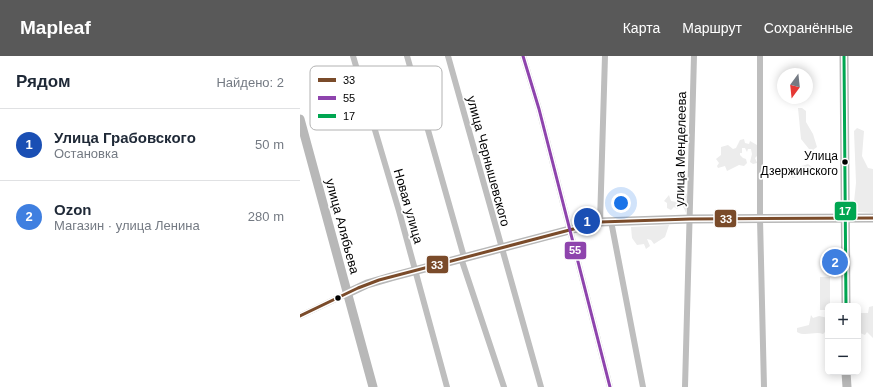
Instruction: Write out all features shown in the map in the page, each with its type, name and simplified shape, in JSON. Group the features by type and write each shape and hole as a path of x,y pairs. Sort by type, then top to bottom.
{"main road":[{"path":"844,56 846,303"},
{"name":"улица Алябьева","path":"300,119 373,387"},
{"path":"348,293 367,284 416,270 600,222 690,219 873,218"},
{"path":"846,375 847,387"}],"street":[{"name":"Новая улица","path":"353,56 356,66"},
{"path":"407,56 410,66"},
{"name":"улица Чернышевского","path":"448,56 541,387"},
{"path":"522,56 539,110 610,387"},
{"path":"600,222 605,56"},
{"name":"улица Менделеева","path":"685,387 694,56"},
{"path":"760,56 760,219 764,387"},
{"name":"Новая улица","path":"375,130 416,270 447,387"},
{"path":"428,130 463,258 504,387"},
{"path":"611,221 643,387"},
{"path":"300,316 348,293"}],"shaded area":[{"path":"798,108 802,108 806,111 806,122 813,134 817,147 813,150 809,149 801,139"},
{"path":"857,128 864,131 862,156 868,168 873,169 873,213 856,212 854,202 856,183 854,131"},
{"path":"744,139 745,143 749,144 750,141 757,145 757,156 755,158 757,163 753,164 750,162 752,154 751,149 748,149 747,152 745,148 742,148 742,153 740,153 740,155 746,159 747,163 744,166 739,165 727,171 725,166 718,168 717,166 719,163 716,159 721,155 721,147 728,145 733,149 736,148 740,140"},
{"path":"808,164 812,167 812,172 806,173 803,177 800,176 792,178 792,169"},
{"path":"686,193 688,196 686,213 681,202 683,194"},
{"path":"669,195 671,201 677,202 681,206 677,209 674,207 671,210 667,208 667,203 664,201"},
{"path":"669,225 665,237 654,244 651,240 647,239 650,246 646,249 644,244 637,245 632,238 631,227"},
{"path":"820,277 830,277 830,303 825,303 825,310 820,310"},
{"path":"873,306 873,338 867,332 865,335 861,333 861,313 868,313 869,307"},
{"path":"811,315 813,318 819,316 825,317 825,332 823,334 803,334 797,332 797,328 809,325"}],"transit line":[{"name":"55","path":"523,56 539,109 610,387"},
{"name":"17","path":"844,56 846,303"},
{"name":"33","path":"300,316 358,288 379,280 600,222 690,219 873,218"}],"place":[{"name":"Улица Дзержинского","path":"845,162"},
{"name":"Улица Грабовского","path":"587,221"},
{"name":"Ozon","path":"835,262"}]}
